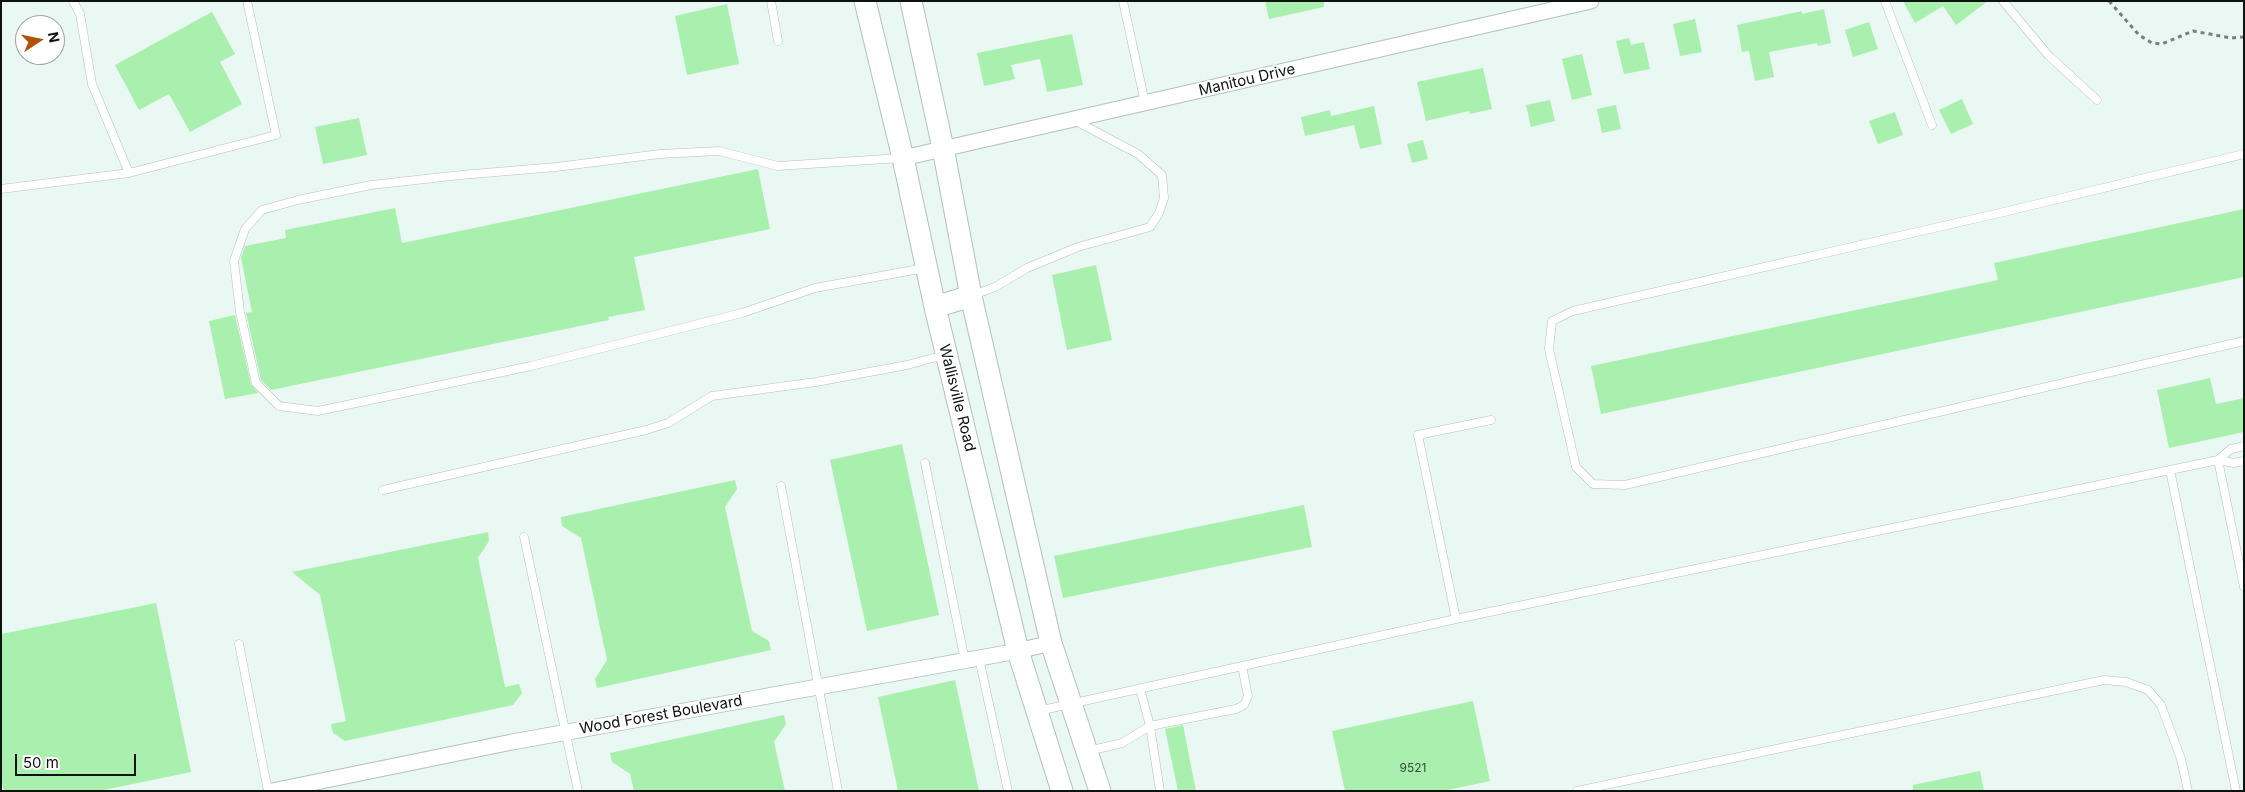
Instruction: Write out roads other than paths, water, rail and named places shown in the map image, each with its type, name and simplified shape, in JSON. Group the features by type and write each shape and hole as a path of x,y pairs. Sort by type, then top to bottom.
{"main road":[{"name":"Wallisville Road","path":"865,1 903,158 946,355 1018,651 1062,791"},
{"path":"911,1 971,296 1051,643 1100,791"},
{"path":"935,307 971,296"}],"street":[{"name":"Manitou Drive","path":"903,158 1591,1"},
{"name":"Wood Forest Boulevard","path":"272,791 565,732 1018,651 1051,643"}],"lane":[{"path":"72,1 80,14 92,84 129,173"},
{"path":"1,189 129,173 276,135 247,1"},
{"path":"771,1 778,41"},
{"path":"1124,1 1145,103"},
{"path":"1885,1 1932,125"},
{"path":"2003,1 2048,55 2097,100"},
{"path":"971,296 995,287 1026,268 1078,247 1150,228 1159,213 1164,198 1162,175 1138,154 1072,119"},
{"path":"903,158 778,166 719,152 660,154 556,167 461,174 371,185 298,200 262,210 244,229 234,261 240,312 256,383 279,406 318,411 531,366 742,313 815,288 927,268"},
{"path":"2244,154 2004,212 1573,311 1552,321 1550,349 1576,467 1593,484 1625,485 2244,341"},
{"path":"383,490 646,430 668,423 712,396 816,382 908,365 946,355"},
{"path":"1456,619 1418,435 1492,420"},
{"path":"2218,460 2231,449 2244,446"},
{"path":"2218,460 2244,587"},
{"path":"1036,712 1456,619 2218,460 2234,463 2244,461"},
{"path":"925,464 972,659 1008,791"},
{"path":"2170,470 2236,791"},
{"path":"782,486 817,687 838,791"},
{"path":"524,537 578,791"},
{"path":"240,644 268,791"},
{"path":"1087,751 1122,743 1150,726 1236,709 1244,705 1248,696 1242,666"},
{"path":"1577,791 2104,680 2126,682 2148,690 2161,705 2181,759 2188,791"},
{"path":"1140,688 1150,726 1160,791"}]}
